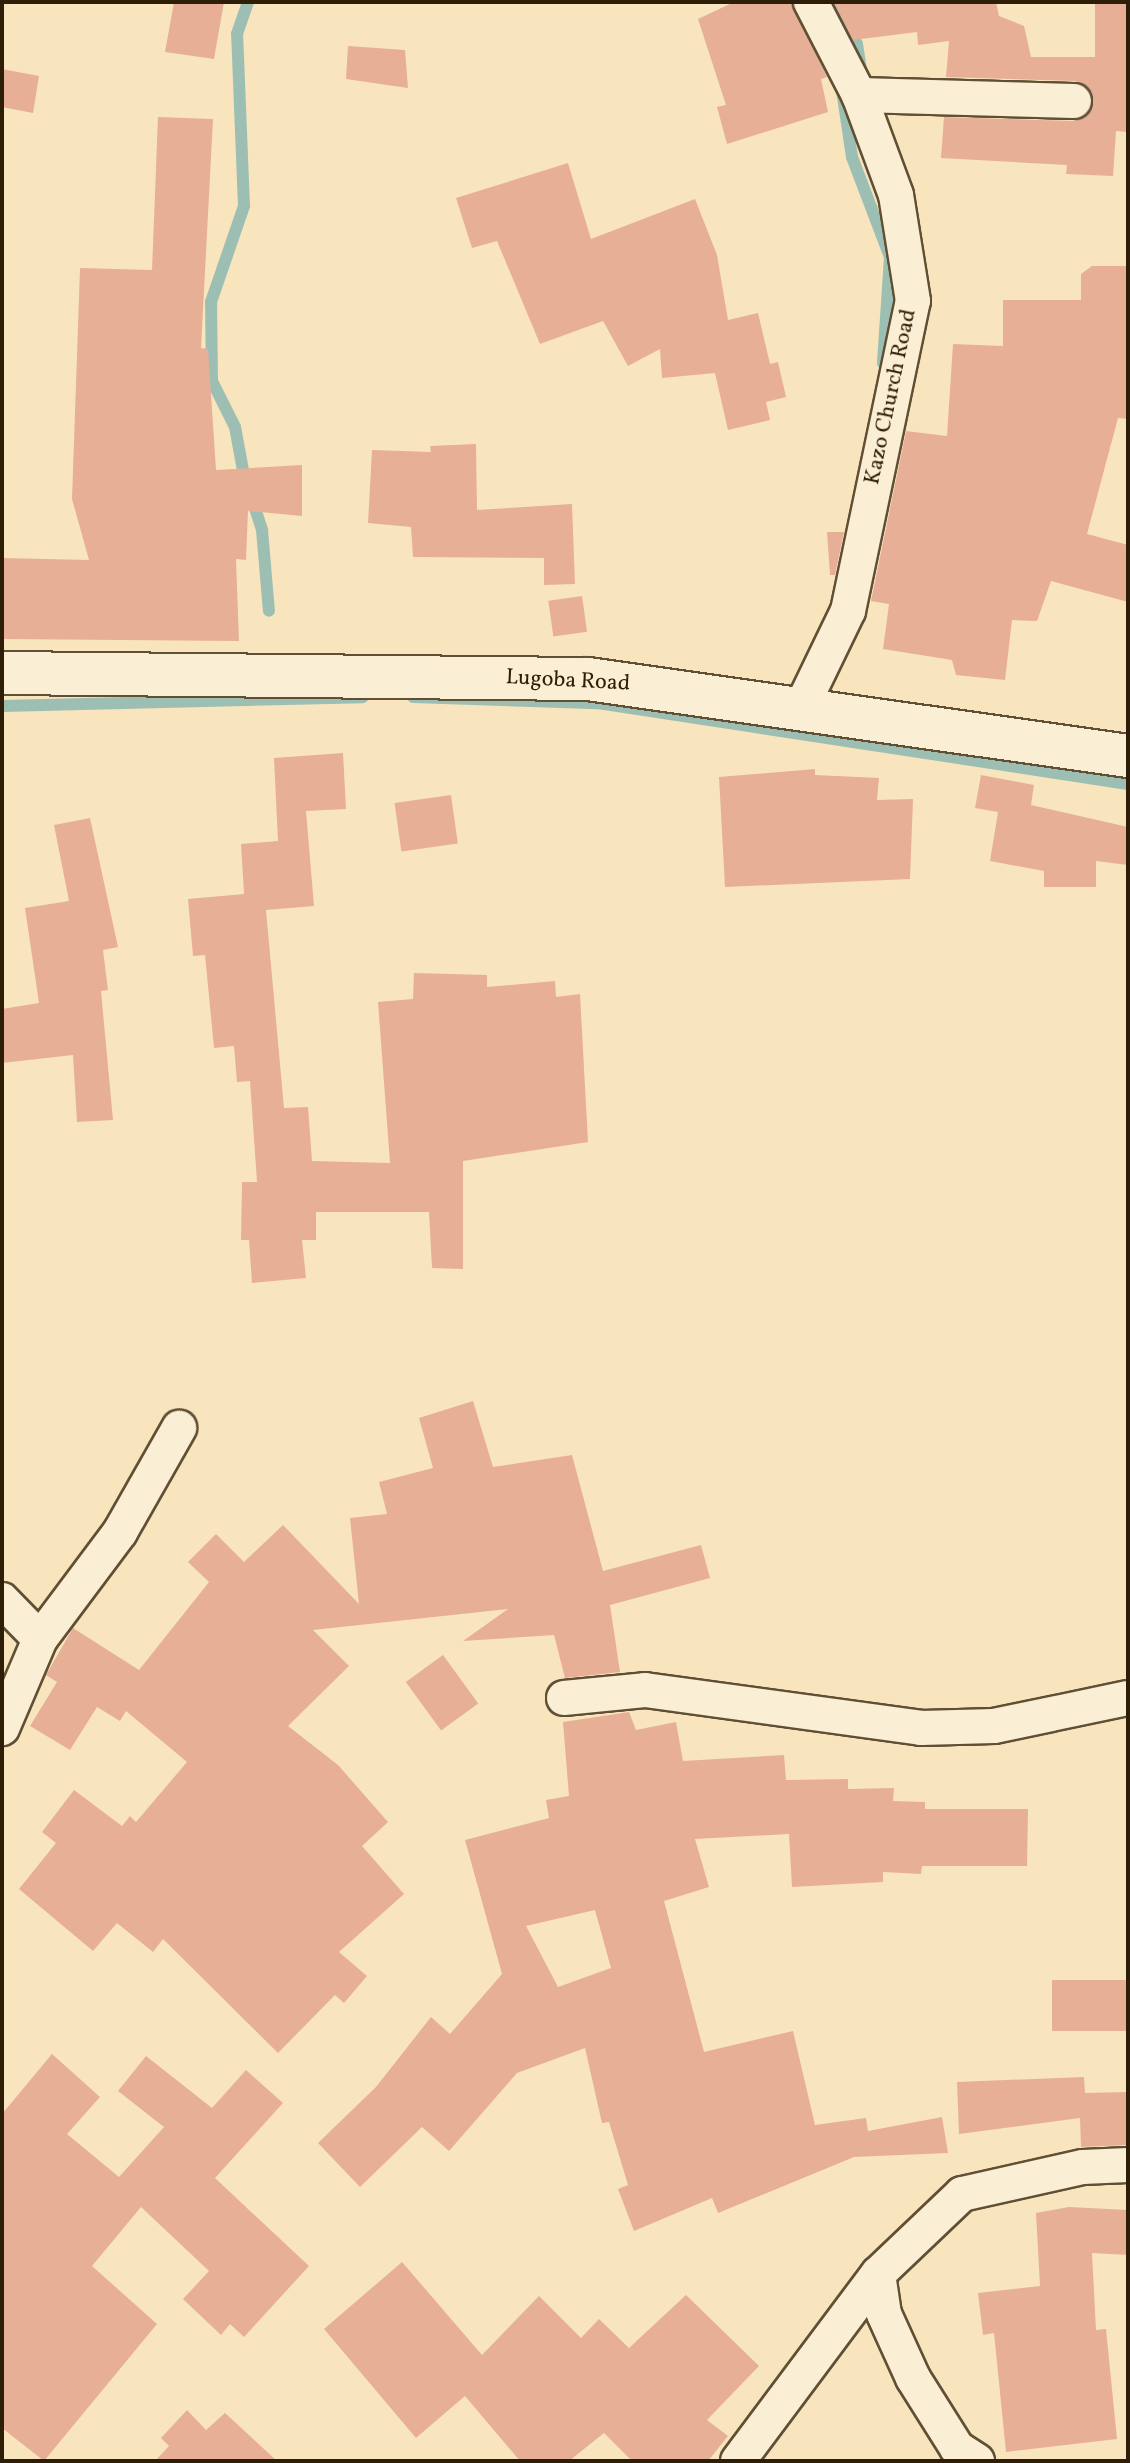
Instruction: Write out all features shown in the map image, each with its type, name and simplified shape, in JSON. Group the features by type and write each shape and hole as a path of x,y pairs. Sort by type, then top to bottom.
{"street":[{"name":"Kazo Church Road","path":"803,704 848,611 913,301 896,195 859,95 811,2"},
{"path":"859,95 1074,101"},
{"name":"Lugoba Road","path":"2,673 588,679 803,704 1128,756"},
{"path":"2,1728 40,1639 120,1532 179,1428"},
{"path":"2,1600 40,1639"},
{"path":"564,1698 645,1690 921,1728 994,1726 1128,1698"},
{"path":"738,2461 878,2274 962,2194 1083,2167 1128,2165"},
{"path":"878,2274 897,2346 964,2457"}],"building":[{"path":"174,2 224,2 214,59 165,52"},
{"path":"734,2 791,2 827,77 821,79 828,112 727,144 717,107 726,105 698,19"},
{"path":"834,2 996,2 999,16 1024,26 1031,57 1095,57 1095,2 1128,2 1128,132 1116,131 1113,176 1066,174 1067,165 941,158 944,117 1074,121 1091,111 1092,92 1075,81 946,77 949,41 918,45 917,32 853,40"},
{"path":"348,46 405,50 408,88 346,79"},
{"path":"2,69 39,76 33,113 2,107"},
{"path":"158,117 213,119 201,348 208,349 216,470 302,465 302,516 248,511 246,560 236,559 239,641 2,639 2,558 89,560 72,499 80,268 152,270"},
{"path":"568,163 591,239 695,199 717,255 728,320 758,313 770,364 778,362 786,397 766,402 770,420 728,430 715,373 662,378 660,349 628,366 603,321 540,344 497,241 472,248 456,198"},
{"path":"1092,266 1128,266 1128,419 1118,418 1087,534 1128,545 1128,602 1051,581 1037,621 1012,620 1005,680 956,675 952,660 883,649 889,604 871,601 906,431 947,436 953,344 1003,346 1003,300 1081,300 1081,274"},
{"path":"476,444 477,510 572,504 575,584 544,585 544,558 413,557 411,527 368,523 372,450 431,452 430,446"},
{"path":"827,532 844,532 835,575 830,575"},
{"path":"582,596 587,632 553,636 548,601"},
{"path":"343,753 346,809 306,811 314,906 266,910 284,1108 308,1107 312,1161 390,1163 378,1002 413,999 414,973 487,975 487,987 555,981 556,997 580,994 588,1142 463,1161 463,1269 432,1268 429,1212 316,1212 316,1240 302,1240 306,1278 252,1283 249,1240 241,1240 242,1182 257,1182 250,1081 237,1082 234,1046 214,1048 205,955 193,956 188,899 244,894 241,844 278,841 274,758"},
{"path":"815,769 815,775 879,778 877,800 913,799 910,879 725,887 719,777"},
{"path":"981,775 1034,785 1031,805 1128,827 1128,865 1096,861 1096,887 1044,887 1044,871 990,861 998,812 975,808"},
{"path":"451,795 458,844 401,851 395,803"},
{"path":"90,818 118,947 103,950 108,990 101,991 113,1120 77,1122 73,1055 2,1063 2,1009 39,1003 25,908 69,901 54,825"},
{"path":"473,1401 493,1467 572,1455 603,1571 701,1545 710,1578 610,1605 620,1672 565,1678 554,1635 463,1641 508,1609 313,1630 349,1666 288,1726 338,1765 388,1822 362,1846 404,1894 339,1952 367,1976 344,2003 335,1995 278,2053 163,1939 153,1952 117,1923 93,1951 19,1889 56,1843 42,1832 74,1790 122,1826 130,1816 136,1822 187,1762 126,1711 120,1721 97,1707 70,1750 30,1726 57,1682 46,1675 73,1628 139,1670 209,1582 188,1562 216,1534 244,1562 283,1525 359,1604 350,1518 387,1514 379,1482 433,1468 419,1418"},
{"path":"443,1655 478,1704 441,1731 406,1682"},
{"path":"629,1712 636,1730 676,1722 683,1761 784,1755 786,1780 848,1779 848,1789 894,1788 893,1801 925,1802 925,1809 1028,1809 1027,1866 922,1866 921,1874 883,1872 883,1882 792,1887 789,1834 695,1839 709,1887 664,1901 704,2052 793,2031 815,2125 866,2118 868,2131 942,2117 948,2153 854,2157 718,2213 712,2198 634,2231 618,2189 628,2185 609,2122 602,2123 585,2048 517,2073 449,2151 422,2127 360,2187 318,2143 376,2087 431,2017 450,2034 502,1974 465,1840 549,1818 546,1800 569,1796 563,1722","holes":["595,1910 611,1968 558,1987 526,1926"]},
{"path":"1052,1980 1128,1980 1128,2031 1052,2031"},
{"path":"52,2054 100,2097 67,2134 119,2177 164,2127 118,2091 146,2056 212,2108 246,2070 283,2103 215,2178 309,2266 244,2337 230,2324 221,2335 183,2299 209,2271 141,2207 92,2266 157,2324 44,2461 2,2428 2,2114"},
{"path":"1084,2077 1085,2093 1128,2092 1128,2145 1081,2147 1080,2118 959,2134 957,2082"},
{"path":"1069,2207 1128,2210 1128,2255 1092,2253 1096,2330 1106,2329 1117,2439 1006,2452 994,2333 983,2335 978,2293 1040,2286 1036,2213"},
{"path":"402,2262 482,2355 539,2296 581,2338 599,2319 629,2348 686,2295 759,2366 707,2420 728,2436 708,2461 632,2461 604,2433 569,2461 520,2461 465,2396 416,2438 324,2329"},
{"path":"187,2410 206,2430 225,2413 277,2461 155,2461 169,2446 161,2438"}],"waterway":[{"path":"245,481 235,427 212,381 211,302 244,206 237,34 248,2"},
{"path":"833,2 857,44 862,75"},
{"path":"842,90 852,157 890,257 883,363"},
{"path":"252,499 262,530 269,611"},
{"path":"2,706 363,697"},
{"path":"413,697 598,703 1128,784"}]}
